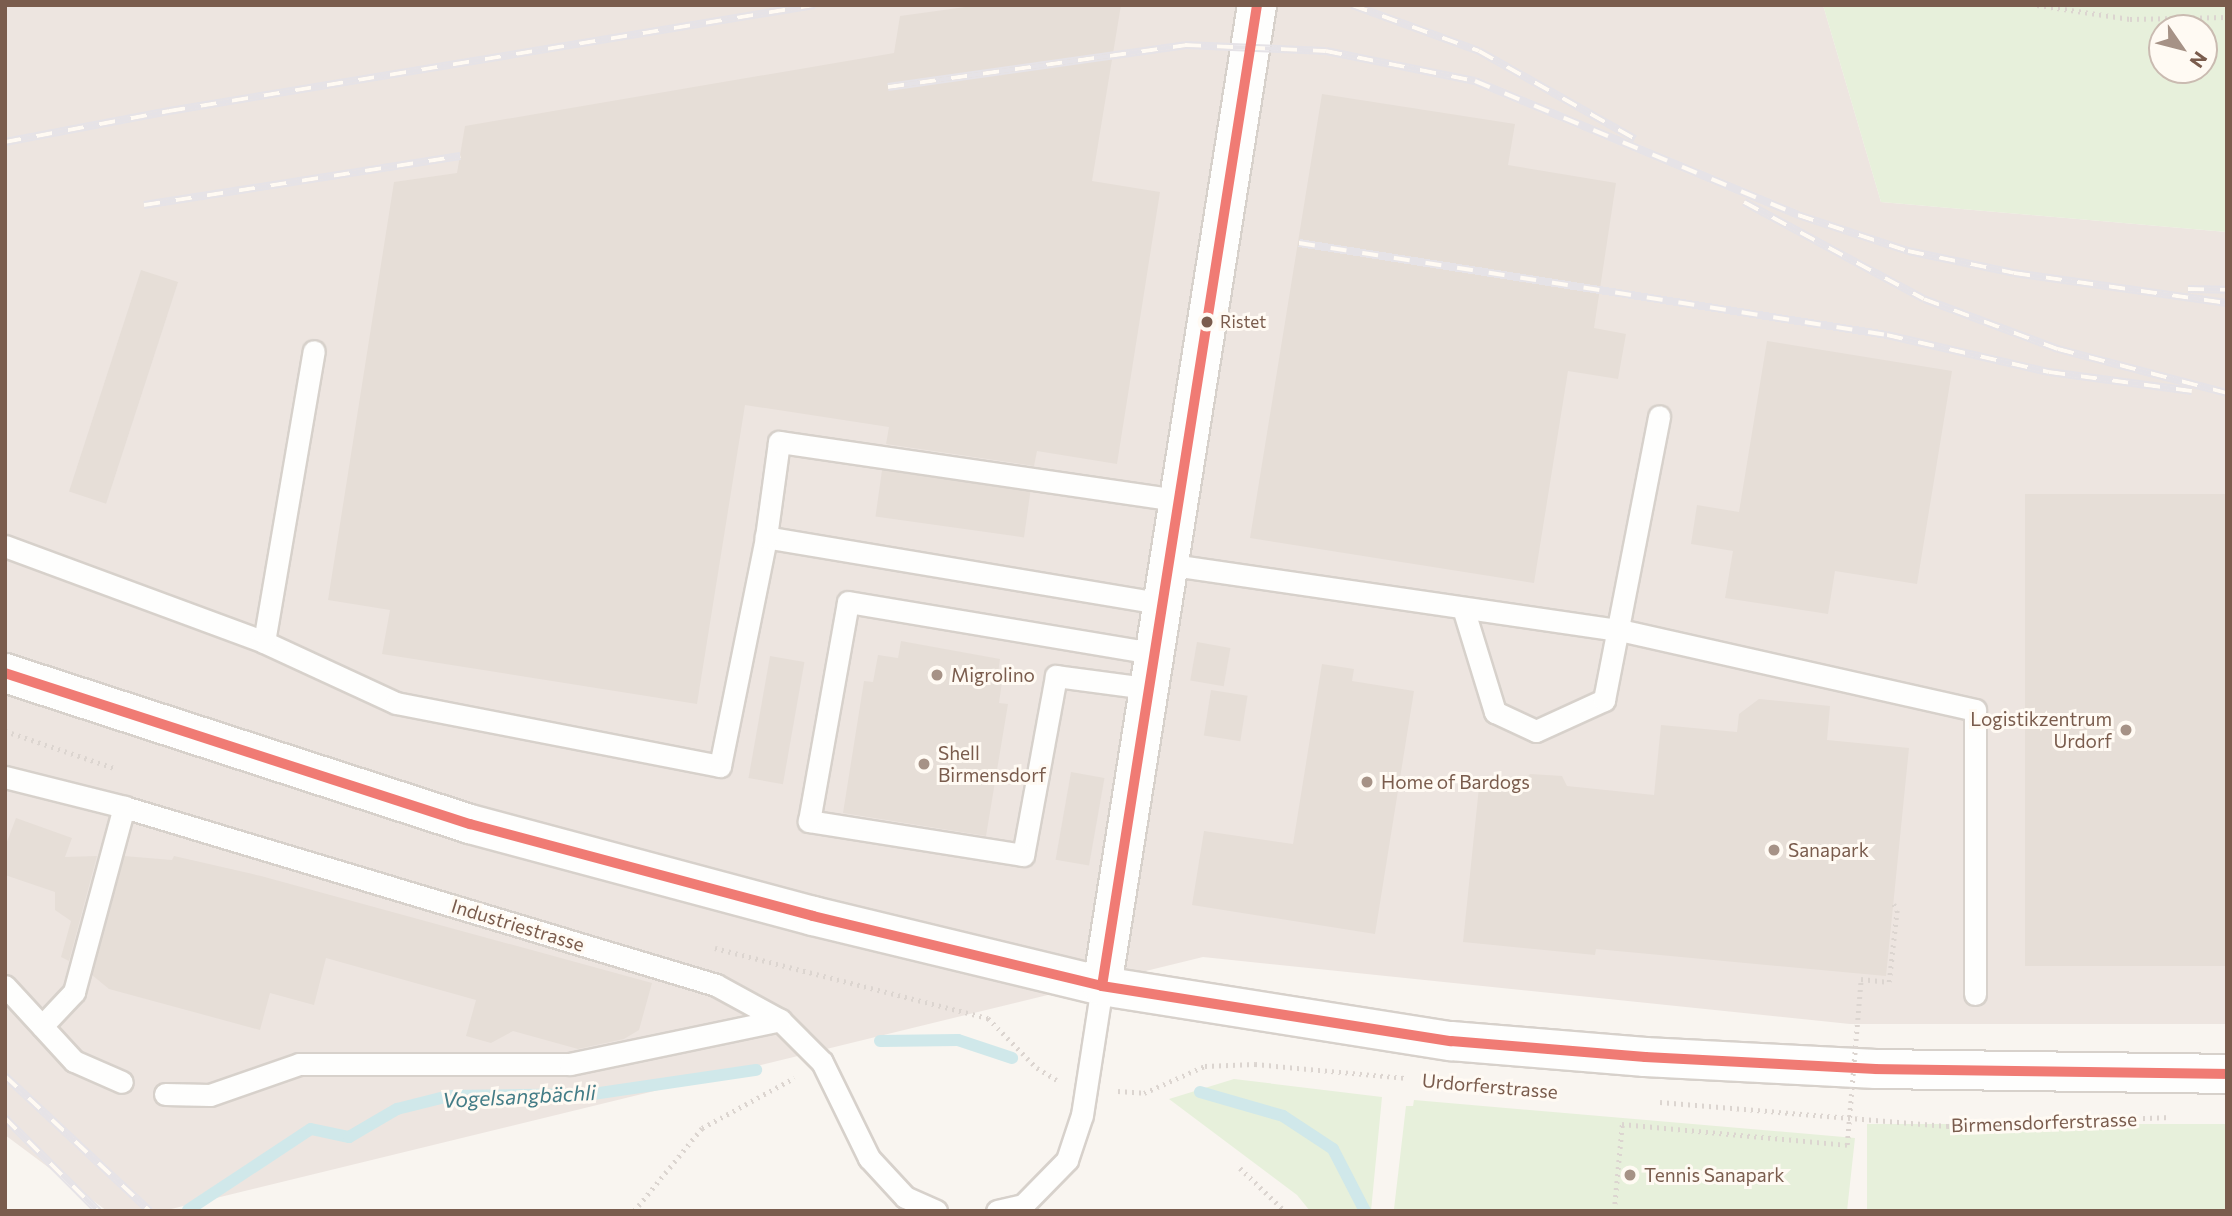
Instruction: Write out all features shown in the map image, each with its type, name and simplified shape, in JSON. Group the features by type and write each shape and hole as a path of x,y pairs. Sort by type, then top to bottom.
{"main road":[{"path":"1102,986 1175,500 1256,5"},
{"path":"5,673 470,824 813,916 1102,986 1451,1041 1645,1057 1876,1069 2227,1074"}],"lane":[{"path":"264,642 314,351"},
{"path":"1463,608 1495,712 1536,731 1604,700 1620,630 1659,416"},
{"path":"5,545 264,642 396,703 720,766 766,537 779,442 1175,500"},
{"path":"766,537 1159,603"},
{"path":"1165,564 1620,630 1975,709 1975,994"},
{"path":"848,602 1149,670 1056,676 1023,855 810,821 848,602"},
{"name":"Industriestrasse","path":"5,777 124,807 716,985 780,1020 822,1062 869,1158 905,1197 936,1211"},
{"path":"42,1026 75,992 124,807"},
{"path":"5,986 74,1061 122,1082"},
{"path":"997,1211 1023,1205 1067,1160 1082,1115 1102,986"},
{"path":"165,1094 210,1095 299,1064 570,1064 780,1020"}],"path":[{"path":"2036,5 2130,19 2227,17"},
{"path":"1614,1211 1622,1124 1847,1145 1861,979 1889,982 1897,910 1894,904"},
{"path":"634,1211 702,1128 822,1062"},
{"name":"Urdorferstrasse","path":"1124,1092 1144,1093 1205,1066 1255,1064 1413,1079"},
{"name":"Birmensdorferstrasse","path":"1656,1101 1947,1126 2174,1117"},
{"path":"1240,1168 1285,1211"}],"shaded area":[{"path":"5,5 1823,5 1881,202 2227,232 2227,1024 1850,1024 1203,957 163,1211 107,1211 5,1135"}],"green space":[{"path":"1823,5 2227,5 2227,232 1881,202"},
{"path":"1234,1079 1382,1097 1371,1211 1310,1211 1297,1195 1169,1099"},
{"name":"Tennis Sanapark","path":"1414,1100 1855,1138 1847,1211 1394,1209 1406,1106 1413,1106"},
{"path":"1867,1124 2227,1124 2227,1211 1867,1211"}],"building":[{"path":"980,5 1121,5 1092,181 1160,192 1117,464 1037,451 1034,466 886,444 889,427 745,405 697,704 382,654 390,610 328,600 394,182 457,173 465,126 894,53 900,16"},
{"path":"1322,94 1515,124 1508,165 1616,183 1594,328 1626,334 1618,379 1568,371 1534,583 1250,538"},
{"path":"141,270 178,282 106,504 69,492"},
{"path":"1767,341 1952,371 1917,584 1835,571 1828,614 1725,598 1733,551 1691,544 1697,505 1739,512"},
{"path":"882,470 1031,491 1024,537 875,517"},
{"name":"Logistikzentrum Urdorf","path":"2025,494 2227,494 2227,966 2025,966"},
{"name":"Shell Birmensdorf","path":"901,641 1000,659 998,674 1003,675 999,703 1008,704 986,836 843,813 864,681 873,682 878,655 898,658"},
{"path":"1197,642 1230,648 1224,686 1190,680"},
{"path":"770,656 804,662 783,784 748,778"},
{"path":"1322,664 1354,669 1352,681 1414,691 1375,934 1192,905 1204,831 1293,844"},
{"path":"1211,690 1248,696 1240,741 1204,735"},
{"name":"Sanapark","path":"1759,699 1830,706 1827,740 1909,748 1886,976 1596,949 1595,955 1463,942 1479,787 1515,791 1530,774 1562,776 1567,786 1654,795 1661,725 1737,732 1739,714"},
{"path":"1071,772 1104,778 1089,866 1056,860"},
{"path":"16,818 72,838 65,857 97,856 69,961 61,957 71,921 55,910 55,892 5,875 5,847"},
{"path":"124,856 172,860 174,856 261,876 652,983 639,1030 624,1039 578,1049 513,1031 491,1043 466,1036 476,1000 326,958 314,1005 270,993 260,1030 109,989 92,975"}],"waterway":[{"name":"Vogelsangbächli","path":"880,1041 958,1040 1012,1058"},
{"name":"Vogelsangbächli","path":"188,1210 311,1129 349,1137 397,1109 449,1096 593,1094 756,1070"},
{"name":"Vogelsangbächli","path":"1200,1092 1283,1116 1333,1149 1365,1211"}],"railway":[{"path":"5,142 169,111 814,5"},
{"path":"1352,5 1479,51 1635,139"},
{"path":"888,87 1185,45 1326,51 1475,81 1798,215 1908,251 2014,273 2227,303"},
{"path":"144,205 460,156"},
{"path":"1744,202 1924,299 2058,349 2227,393"},
{"path":"1299,243 1887,335 2049,372 2192,391"},
{"path":"2188,289 2227,290"},
{"path":"5,1076 150,1211"},
{"path":"5,1118 98,1211"}],"transit line":[{"path":"1102,986 1257,5"},
{"path":"5,673 470,824 813,916 1102,986 1451,1041 1645,1057 1876,1069 2227,1074"}],"place":[{"name":"Ristet","path":"1207,322"},
{"name":"Migrolino","path":"937,675"},
{"name":"Logistikzentrum Urdorf","path":"2126,730"},
{"name":"Shell Birmensdorf","path":"924,764"},
{"name":"Home of Bardogs","path":"1367,782"},
{"name":"Sanapark","path":"1774,850"},
{"name":"Tennis Sanapark","path":"1630,1175"}]}
